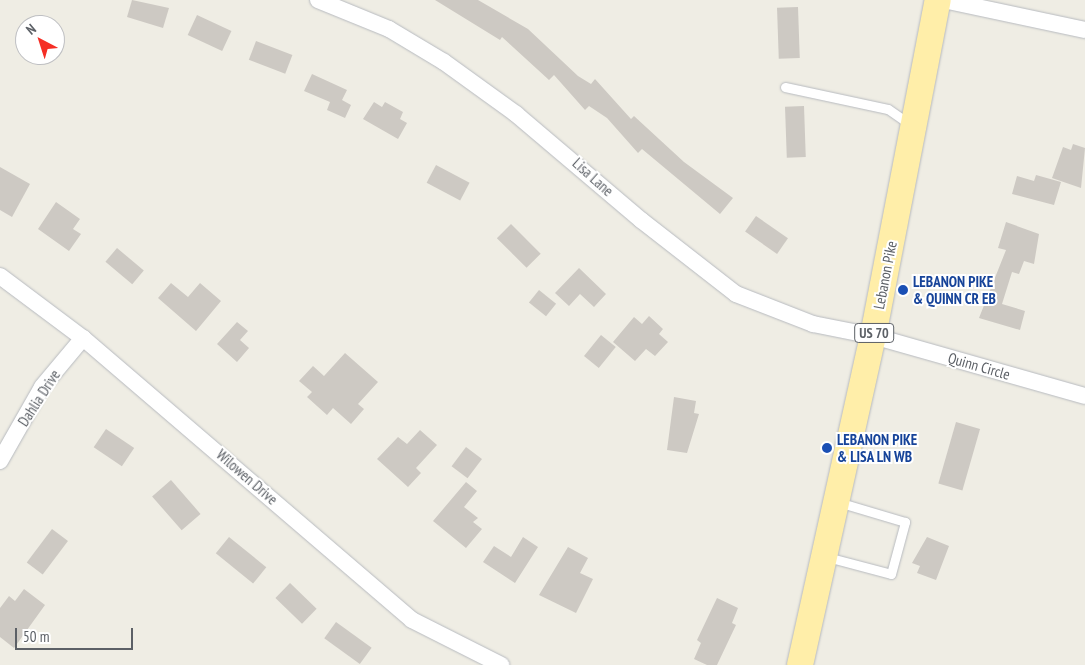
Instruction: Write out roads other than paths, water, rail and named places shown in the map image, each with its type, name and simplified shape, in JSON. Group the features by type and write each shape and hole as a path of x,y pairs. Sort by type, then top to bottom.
{"main road":[{"name":"Lebanon Pike","path":"800,665 873,336 938,0"}],"street":[{"name":"Lisa Lane","path":"318,0 389,29 476,85 736,294 813,324 873,336"},
{"path":"944,0 1085,30"},
{"name":"Wilowen Drive","path":"0,276 83,338 412,620 501,665"},
{"name":"Quinn Circle","path":"873,336 1085,396"},
{"name":"Dahlia Drive","path":"0,461 42,387 83,338"}],"lane":[{"path":"786,87 888,108 914,127"},
{"path":"824,556 891,574 905,522 836,502"}],"place":[{"name":"LEBANON PIKE & QUINN CR EB","path":"903,290"},
{"name":"LEBANON PIKE & LISA LN WB","path":"827,448"}]}
